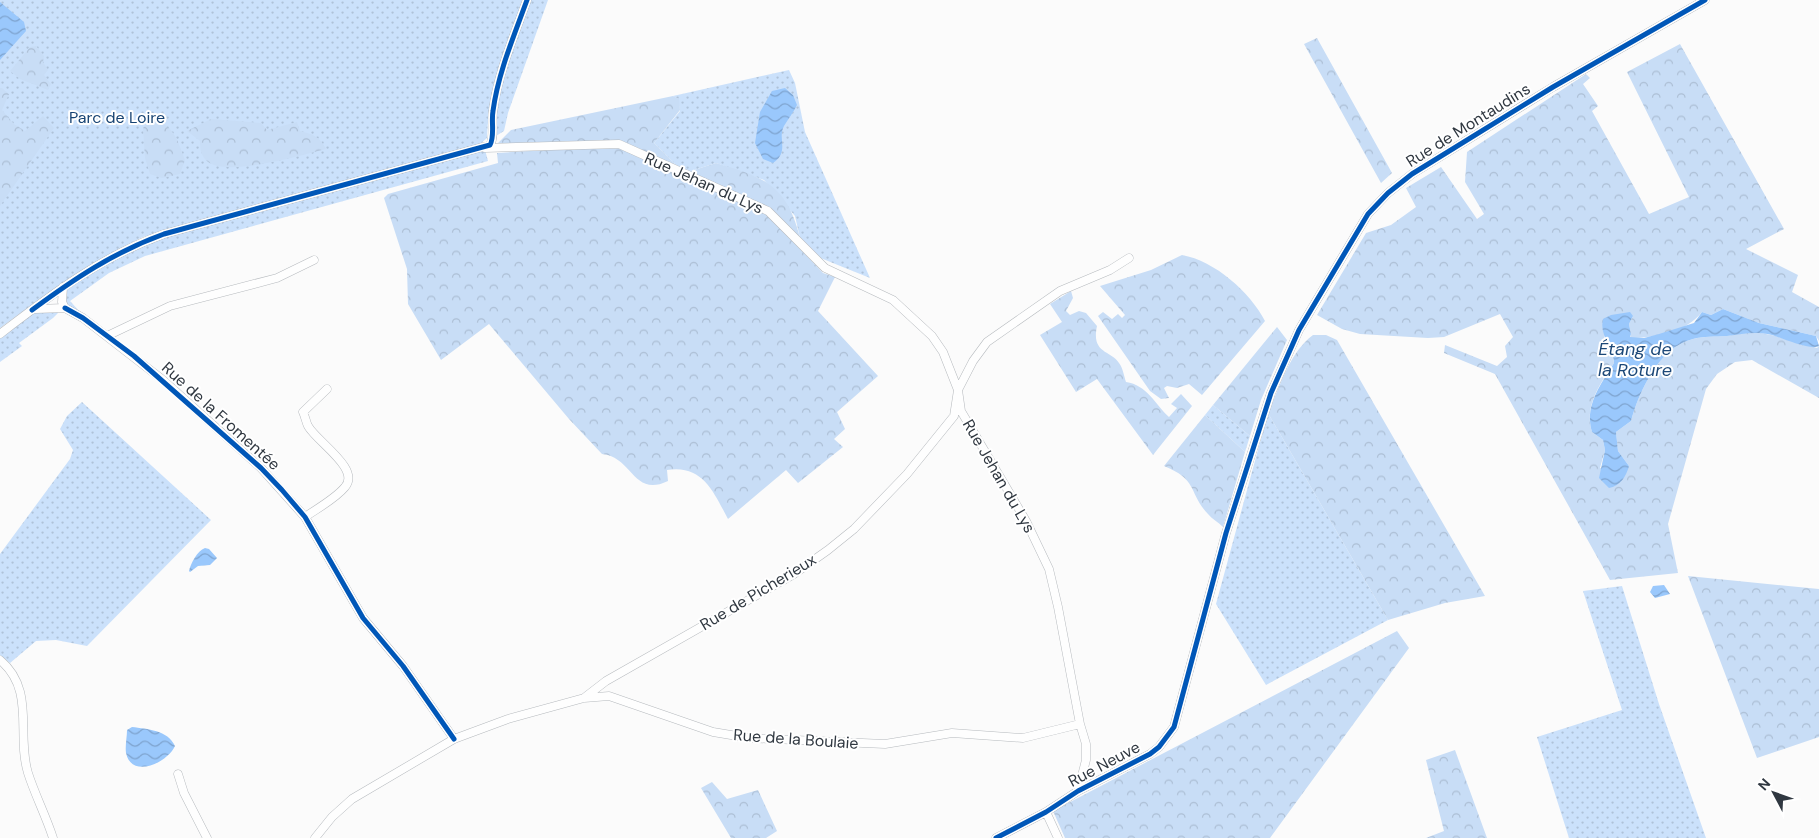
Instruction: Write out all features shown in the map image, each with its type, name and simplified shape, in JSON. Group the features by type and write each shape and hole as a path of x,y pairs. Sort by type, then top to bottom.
{"street":[{"path":"485,148 492,141 491,122 494,99 527,0"},
{"name":"Rue de Montaudins","path":"1180,710 1226,532 1271,393 1300,330 1368,214 1388,193 1412,174 1553,87 1705,0"},
{"name":"Rue Jehan du Lys","path":"0,334 62,288 117,253 164,234 485,148 619,144 768,212 825,268 893,300 932,336 943,352 958,390 961,411 1026,521 1049,569 1080,724 1086,744 1086,760 1078,791"},
{"path":"958,390 972,361 987,342 1060,291 1110,270 1129,258"},
{"path":"107,336 170,306 277,278 314,260"},
{"path":"32,310 45,307 65,308 62,302 62,288"},
{"name":"Rue de la Fromentée","path":"65,308 107,336 163,380 261,468 305,517 364,618 403,666 454,739"},
{"path":"305,517 344,488 349,481 349,474 344,465 308,427 303,412 326,389"},
{"name":"Rue de Picherieux","path":"584,698 611,678 794,574 854,530 907,474 954,416 958,390"},
{"path":"0,660 16,680 23,696 25,759 53,838"},
{"path":"611,678 608,686 614,697"},
{"name":"Rue de la Boulaie","path":"315,838 332,817 352,798 454,739 500,721 584,698 614,697 713,732 749,738 885,744 952,733 1023,738 1080,724"},
{"name":"Rue Neuve","path":"996,838 1046,812 1078,791 1155,751 1174,728 1180,710"},
{"path":"178,774 184,793 207,838"},
{"path":"1046,812 1058,838"}],"green space":[{"name":"Parc de Loire","path":"0,0 524,0 495,86 488,120 487,138 479,145 143,237 87,268 0,328"},
{"path":"530,0 548,0 508,113 504,131 496,136 495,123 501,88"},
{"path":"1317,38 1392,173 1381,183 1304,44"},
{"path":"1680,44 1784,229 1746,249 1798,275 1792,292 1819,307 1819,341 1816,336 1759,323 1723,309 1711,315 1702,312 1696,319 1679,329 1649,337 1630,338 1629,324 1633,316 1604,337 1610,344 1614,363 1595,396 1590,413 1592,432 1603,440 1605,450 1600,468 1629,466 1618,451 1616,432 1631,421 1645,384 1661,361 1670,351 1693,339 1750,332 1775,336 1817,348 1819,346 1819,398 1752,360 1735,362 1717,374 1706,389 1668,524 1678,573 1610,580 1495,374 1444,353 1445,345 1497,366 1507,357 1505,346 1513,337 1500,314 1444,337 1428,338 1360,334 1342,329 1317,315 1366,233 1391,225 1416,207 1406,188 1441,167 1477,219 1484,214 1465,182 1467,152 1586,74 1590,78 1583,84 1598,106 1592,111 1649,214 1689,197 1627,72"},
{"path":"36,46 44,56 43,62 48,70 44,75 51,84 48,90 20,79 10,71 30,47"},
{"path":"789,70 795,83 805,132 870,278 818,257 800,238 795,216 764,180 716,163 688,172 681,170 654,143 680,111 678,99 673,96"},
{"path":"0,88 9,94 2,110 14,124 25,131 43,116 54,128 0,206"},
{"path":"673,96 679,99 680,110 654,143 681,170 618,140 497,144 511,130"},
{"path":"152,119 165,125 177,140 185,160 180,174 162,178 150,174 145,158 143,128"},
{"path":"211,119 261,123 267,130 297,122 300,131 316,137 326,149 283,160 248,166 218,166 206,160 201,153 200,141 187,131"},
{"path":"616,146 768,215 823,273 835,277 818,311 878,376 837,412 845,429 834,439 843,447 798,483 786,470 728,519 706,482 690,471 679,469 667,470 668,481 656,485 647,484 640,481 620,462 602,454 569,419 489,324 441,360 408,304 407,269 384,198 388,194 498,163 497,153"},
{"path":"485,150 488,161 145,256 109,273 70,301 80,312 64,303 64,289 128,249 165,235"},
{"path":"716,163 748,173 771,186 788,206 795,220 800,238 771,210 688,172"},
{"path":"1182,255 1207,264 1230,279 1250,299 1265,321 1202,395 1189,384 1177,388 1167,386 1164,388 1169,398 1161,399 1150,391 1098,316 1103,312 1112,319 1118,314 1122,318 1125,315 1100,286 1151,270"},
{"path":"1071,291 1073,298 1066,311 1070,315 1079,311 1086,313 1097,326 1096,335 1099,347 1116,359 1126,382 1145,391 1169,417 1177,408 1171,404 1181,394 1192,406 1153,455 1097,379 1076,392 1040,335 1062,322 1050,304"},
{"path":"57,309 58,313 53,318 19,343 22,346 0,362 0,336 34,312"},
{"path":"1277,327 1287,340 1261,400 1250,436 1213,405"},
{"path":"1313,335 1326,335 1337,340 1485,596 1445,603 1388,620 1268,413 1291,361 1305,342"},
{"path":"82,402 211,520 87,646 56,640 36,641 10,663 0,655 0,554 70,459 73,450 60,429 67,416"},
{"path":"1213,405 1250,436 1245,452 1205,415"},
{"path":"1268,413 1388,620 1266,685 1216,604"},
{"path":"1205,415 1245,452 1223,527 1202,506 1192,487 1183,476 1164,466"},
{"path":"1688,576 1819,589 1819,737 1757,758"},
{"path":"1622,586 1659,704 1706,838 1569,838 1537,737 1622,710 1583,591"},
{"path":"1397,631 1409,648 1270,838 1065,838 1053,811"},
{"path":"1455,750 1487,838 1426,838 1444,831 1426,760"},
{"path":"712,782 727,799 758,790 777,831 766,838 731,838 701,788"}],"water":[{"path":"0,2 24,22 26,31 0,60"},
{"path":"785,88 793,95 797,105 784,126 781,154 773,163 763,159 755,143 760,112 772,91"},
{"name":"Étang de la Roture","path":"1723,309 1759,323 1816,336 1819,346 1810,347 1772,335 1755,333 1701,337 1681,344 1670,351 1652,372 1645,384 1631,421 1616,432 1618,451 1629,466 1622,480 1609,488 1599,478 1605,450 1603,440 1592,432 1590,422 1590,413 1595,396 1614,363 1604,336 1603,319 1611,315 1630,312 1633,316 1629,324 1630,337 1644,338 1694,323 1702,312 1711,315"},
{"path":"205,548 209,549 217,558 210,565 198,566 190,572 195,558"},
{"path":"1664,585 1670,594 1655,598 1650,592 1653,586"},
{"path":"132,727 162,733 175,746 165,758 150,766 135,766 126,753 127,730"}],"cycle path":[{"path":"32,310 95,267 128,249 164,234 490,145 495,97 507,55 527,0"},
{"path":"996,838 1046,812 1078,791 1150,754 1159,747 1174,727 1226,533 1271,393 1299,330 1368,214 1388,193 1412,174 1553,87 1705,0"},
{"path":"65,308 83,318 134,356 261,468 282,490 305,517 363,618 403,666 454,739"}]}
